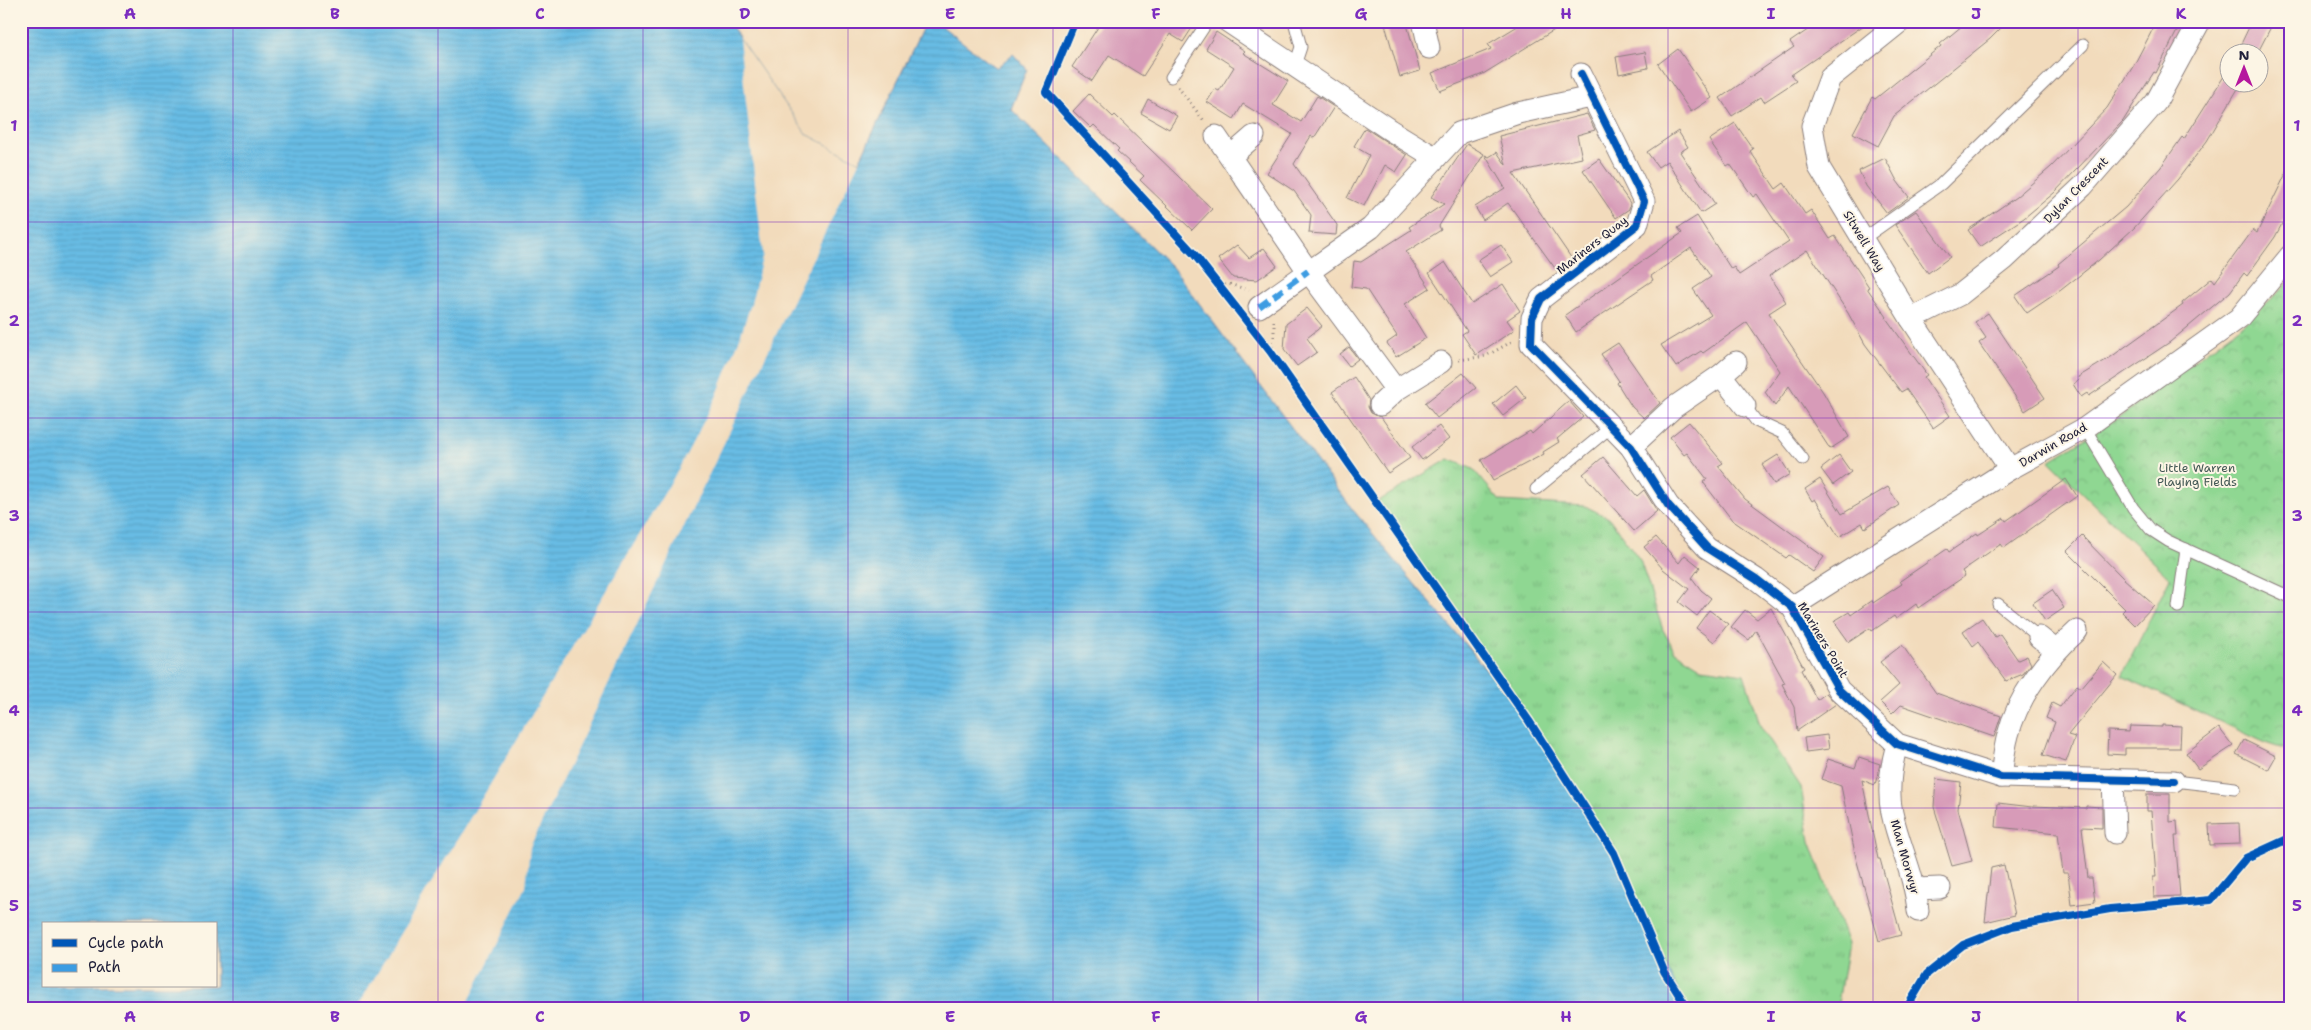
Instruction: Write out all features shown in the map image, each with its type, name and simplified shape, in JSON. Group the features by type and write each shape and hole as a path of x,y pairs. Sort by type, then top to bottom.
{"street":[{"path":"1227,21 1295,64 1390,130 1436,158"},
{"path":"1423,21 1429,48"},
{"name":"Sitwell Way","path":"1901,21 1830,78 1812,126 1819,166 1912,319 2010,469"},
{"name":"Dylan Crescent","path":"1912,319 1961,294 2004,260 2083,186 2156,102 2200,21"},
{"name":"Mariners Quay","path":"1532,318 1541,299 1637,225 1644,200 1581,74"},
{"path":"1259,306 1371,228 1459,133 1518,113 1591,97"},
{"path":"1216,136 1308,271 1396,390"},
{"path":"1231,156 1254,136"},
{"name":"Darwin Road","path":"1792,607 2010,469 2085,428 2239,318 2290,256"},
{"name":"Mariners Point","path":"1532,318 1531,344 1630,448 1668,505 1707,548 1756,579 1792,607 1840,690 1897,744 2001,777 2174,781"},
{"path":"1380,405 1396,390 1440,362"},
{"path":"1630,448 1674,408 1729,368 1744,406"},
{"path":"2001,777 2007,736 2017,708 2055,650 2077,631"},
{"path":"2039,637 2055,650"},
{"name":"Man Morwyr","path":"1897,744 1890,772 1892,812 1916,889 1918,911"},
{"path":"2113,779 2115,833"},
{"path":"1916,889 1940,888"}],"lane":[{"path":"1171,77 1208,21"},
{"path":"1294,21 1301,47 1295,64"},
{"path":"1863,240 1940,184 2083,45"},
{"path":"1744,406 1756,420 1782,433 1803,459"},
{"path":"1536,489 1611,427"},
{"path":"2085,428 2133,508 2150,530 2186,549 2290,597"},
{"path":"2178,607 2186,549"},
{"path":"1998,604 2039,637"},
{"path":"2174,781 2235,788"}],"path":[{"path":"1171,77 1216,136"},
{"path":"1215,280 1226,294"},
{"path":"1440,362 1486,356 1513,340 1532,318"},
{"path":"1264,344 1275,359"}],"green space":[{"name":"Little Warren Playing Fields","path":"2290,278 2290,751 2268,744 2122,676 2170,578 2049,461 2120,417 2239,327 2284,288"},
{"path":"1449,459 1473,469 1500,501 1585,506 1609,518 1640,560 1663,630 1675,651 1702,668 1744,674 1761,727 1801,787 1810,841 1848,944 1837,1009 1688,1009 1685,1006 1664,971 1614,853 1529,721 1375,503"}],"water":[{"path":"21,21 729,21 806,134 859,162 926,21 935,21 996,68 1013,54 1027,69 1011,109 1172,267 1353,510 1529,721 1614,853 1685,1006 1690,1009 21,1009"}],"pier":[{"path":"739,38 806,134 859,162 530,847 526,886 465,1009 356,1009 677,472 715,400 739,340 751,304 763,254"}],"building":[{"path":"1102,21 1180,21 1192,28 1183,42 1170,34 1143,76 1109,55 1092,81 1072,67"},
{"path":"1384,21 1406,21 1420,71 1400,77"},
{"path":"1526,21 1569,21 1483,74 1440,91 1432,73 1491,49 1488,44"},
{"path":"1821,21 1870,21 1791,75 1796,81 1764,102 1761,97 1732,116 1720,98 1794,47 1790,42"},
{"path":"1968,21 2008,21 1990,39 1894,116 1878,146 1853,133 1872,97 1875,99 1941,46 1940,44"},
{"path":"2157,21 2182,21 2156,73 2154,72 2123,121 2054,193 2024,218 1980,247 1968,230 2016,197 2051,167 2107,108 2134,65"},
{"path":"2252,21 2274,21 2263,42 2242,42"},
{"path":"1216,32 1245,51 1243,53 1288,81 1273,105 1301,122 1317,96 1334,107 1314,138 1311,136 1294,164 1337,225 1336,235 1309,233 1311,215 1294,191 1267,173 1292,134 1243,104 1234,119 1207,102 1215,89 1219,91 1234,67 1206,49"},
{"path":"1678,49 1712,98 1691,112 1658,64"},
{"path":"1645,52 1648,68 1619,74 1616,57"},
{"path":"2218,86 2218,92 2236,92 2207,141 2178,179 2134,228 2099,260 2061,290 2027,313 2015,296 2059,266 2058,264 2126,207 2161,167 2182,137 2184,139"},
{"path":"1089,94 1113,117 1115,115 1212,209 1192,230 1140,180 1144,176 1117,151 1119,149 1094,125 1091,128 1073,111"},
{"path":"1148,99 1177,116 1169,129 1141,113"},
{"path":"1587,114 1595,130 1577,135 1582,158 1513,173 1572,259 1557,271 1508,203 1483,220 1475,207 1505,188 1485,155 1489,157 1497,152 1506,165 1499,136"},
{"path":"1735,123 1753,149 1750,151 1776,189 1784,183 1805,214 1811,210 1830,239 1835,236 1869,287 1867,288 1886,318 1927,375 1924,377 1950,416 1933,428 1906,389 1901,392 1865,344 1848,313 1807,250 1769,276 1786,302 1769,313 1823,392 1849,437 1830,449 1789,386 1775,406 1765,392 1780,371 1747,322 1703,353 1701,351 1676,367 1661,345 1711,315 1693,289 1711,277 1691,248 1651,276 1653,280 1576,332 1565,315 1682,233 1678,228 1697,216 1731,269 1734,267 1739,275 1789,242 1757,194 1753,197 1730,164 1727,166 1709,140"},
{"path":"1365,128 1407,155 1396,172 1385,165 1364,206 1347,198 1369,155 1354,146"},
{"path":"1678,131 1688,147 1680,152 1715,204 1701,213 1667,161 1658,167 1647,152"},
{"path":"1467,144 1484,154 1439,226 1441,230 1406,252 1430,288 1405,304 1426,338 1396,357 1387,343 1397,336 1366,289 1351,287 1354,261 1361,262 1411,230 1409,227 1444,204 1431,197"},
{"path":"1885,158 1897,181 1909,197 1887,213 1866,186 1859,171"},
{"path":"1599,159 1630,203 1629,209 1616,218 1583,170"},
{"path":"2290,165 2290,223 2284,220 2275,237 2247,276 2244,273 2230,292 2170,342 2089,396 2087,393 2081,397 2073,384 2079,380 2078,377 2111,357 2183,305 2182,303 2212,278 2215,282 2253,230 2257,233"},
{"path":"1916,211 1950,257 1928,273 1895,225"},
{"path":"1237,245 1249,258 1264,248 1277,266 1257,280 1233,278 1218,259"},
{"path":"1501,245 1513,262 1490,277 1478,260"},
{"path":"1445,262 1472,304 1503,284 1520,311 1507,320 1514,330 1476,355 1462,334 1467,331 1429,273"},
{"path":"1307,308 1322,326 1307,338 1317,352 1297,366 1284,349 1286,324"},
{"path":"1988,313 2045,398 2025,411 1979,343 1986,338 1975,322"},
{"path":"1618,343 1660,403 1644,418 1632,407 1617,383 1619,381 1601,354"},
{"path":"1349,347 1358,359 1349,366 1340,354"},
{"path":"1463,373 1476,388 1437,418 1425,403"},
{"path":"1354,377 1369,400 1368,407 1371,413 1381,417 1410,458 1388,473 1332,392"},
{"path":"1516,385 1526,398 1503,416 1493,404"},
{"path":"1569,401 1583,417 1557,439 1559,442 1543,452 1544,454 1493,481 1481,460 1530,431 1532,434"},
{"path":"1689,422 1723,463 1718,466 1745,499 1824,557 1813,572 1789,555 1786,558 1732,520 1703,482 1707,479 1687,453 1684,455 1670,437"},
{"path":"1439,426 1449,439 1422,460 1412,447"},
{"path":"1778,455 1790,474 1774,484 1762,465"},
{"path":"1839,455 1851,472 1833,485 1821,469"},
{"path":"1603,457 1637,496 1644,490 1657,511 1634,531 1583,474"},
{"path":"1820,479 1842,514 1888,487 1899,505 1865,528 1862,523 1839,537 1815,499 1812,501 1805,489"},
{"path":"2066,479 2077,496 2004,548 2001,544 1962,571 1965,576 1918,608 1916,604 1896,619 1894,616 1872,631 1870,628 1849,642 1834,621 1849,612 1851,615 1872,600 1873,603 1902,584 1900,581 1947,549 1949,552 2004,518 2006,521"},
{"path":"2082,536 2123,578 2154,605 2135,625 2122,612 2125,609 2067,551"},
{"path":"1656,537 1679,563 1685,555 1700,567 1692,578 1701,590 1711,598 1697,616 1679,602 1689,589 1663,569 1644,547"},
{"path":"2052,590 2064,608 2045,621 2033,603"},
{"path":"1771,608 1804,668 1801,670 1817,700 1826,693 1836,704 1797,731 1794,707 1782,684 1785,683 1756,630 1749,640 1731,627 1745,610 1757,619"},
{"path":"1709,610 1728,624 1714,642 1696,628"},
{"path":"1982,618 1995,637 2000,634 2018,660 2027,656 2031,664 2023,674 2006,681 1978,642 1973,646 1963,631"},
{"path":"1902,645 1936,693 2001,716 1994,737 1901,705 1892,714 1880,702 1899,685 1880,662"},
{"path":"2103,662 2117,675 2068,735 2075,737 2066,762 2043,755 2055,722 2046,718 2052,703 2060,707 2077,685 2081,688"},
{"path":"2162,725 2181,726 2180,748 2125,748 2125,755 2107,754 2108,731 2129,732 2130,726 2162,727"},
{"path":"2219,728 2233,746 2198,769 2186,753"},
{"path":"1827,735 1829,749 1806,752 1804,738"},
{"path":"2244,740 2276,756 2268,770 2236,754"},
{"path":"1859,757 1880,764 1875,785 1862,780 1878,859 1880,859 1901,935 1879,941 1856,858 1841,786 1821,779 1828,759 1855,768"},
{"path":"1936,779 1961,782 1958,809 1972,861 1952,866 1934,807"},
{"path":"2147,794 2170,794 2170,822 2177,821 2178,836 2175,836 2180,896 2154,897 2153,877 2156,877 2151,811 2147,811"},
{"path":"1998,803 2032,807 2102,807 2102,828 2082,827 2088,878 2092,878 2095,902 2072,905 2068,873 2063,873 2058,833 1996,827"},
{"path":"2239,823 2240,844 2210,845 2209,824"},
{"path":"2004,865 2015,915 1985,922 1991,868"}],"marked path":[{"path":"1259,307 1308,271"}],"cycle path":[{"path":"1075,21 1046,92 1194,254 1270,351 1529,721 1614,853 1664,971 1688,1009"},
{"path":"1581,74 1644,201 1637,225 1541,299 1532,318 1531,344 1631,447 1668,505 1707,548 1756,579 1792,607 1839,690 1897,744 2001,777 2174,781"},
{"path":"1906,1009 1927,974 1963,945 2012,926 2110,909 2211,900 2246,858 2290,838"}]}
